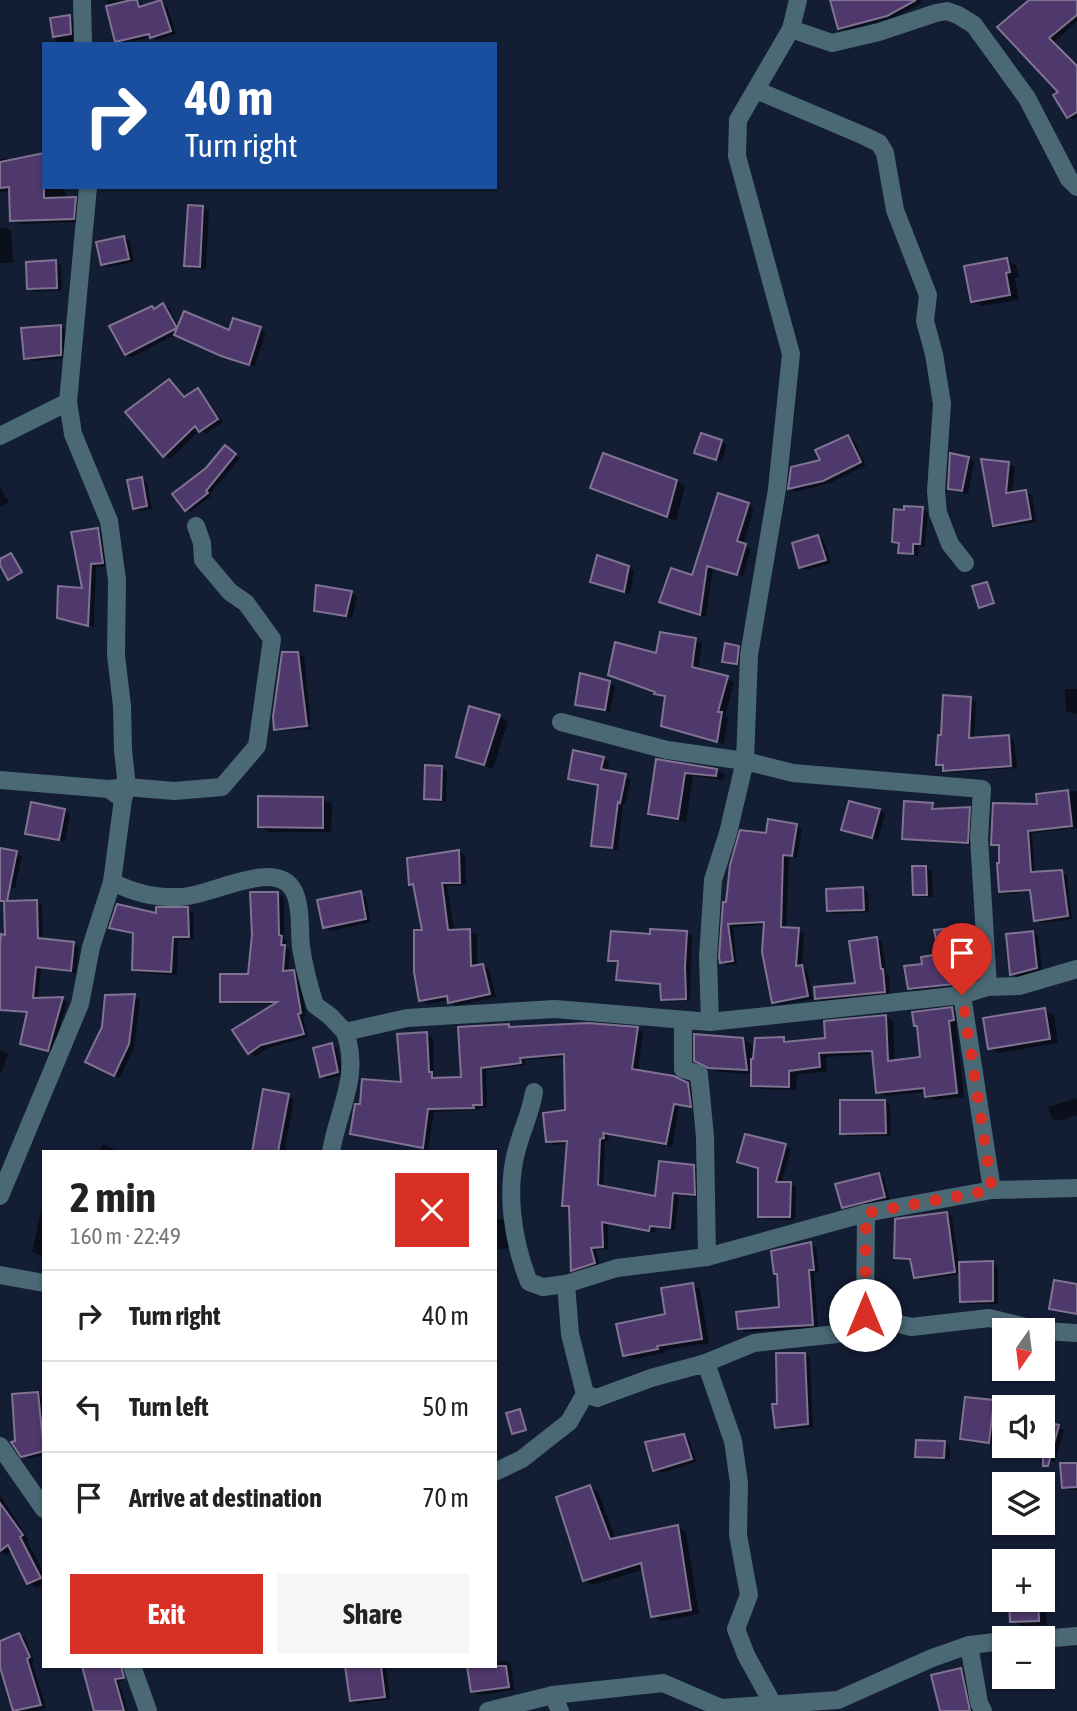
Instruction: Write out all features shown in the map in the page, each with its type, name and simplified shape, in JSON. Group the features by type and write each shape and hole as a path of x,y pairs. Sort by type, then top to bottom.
{"street":[{"path":"82,0 83,42"},
{"path":"710,1022 708,957 713,880 728,833 745,761 749,655 777,489 791,354 770,268 737,156 738,120 790,29 798,0"},
{"path":"790,29 832,43 879,32 936,12 947,11 958,15 974,25 1014,79 1027,98 1069,178 1077,187"},
{"path":"756,90 879,143 885,153 895,210 928,295 925,321 934,354 942,404 936,491 938,513 950,544 965,563"},
{"path":"0,1196 80,1004 91,947 112,882 120,792 123,750 122,706 116,655 117,580 109,521 73,434 68,402 88,189"},
{"path":"0,436 68,402"},
{"path":"0,780 120,792 174,792 222,787 257,746 272,639 246,603 230,592 204,560 196,526"},
{"path":"561,722 667,750 745,761 793,773 982,789 979,838 988,987"},
{"path":"112,882 138,894 182,898 259,876 279,878 292,888 302,950 315,1005 345,1032 352,1051 348,1092 332,1150"},
{"path":"345,1032 408,1018 555,1009 710,1022 962,995 988,987 1019,986 1077,969"},
{"path":"962,995 992,1190"},
{"path":"682,1020 683,1069 699,1074 705,1137 706,1257"},
{"path":"534,1092 516,1151 511,1188 518,1256 529,1282 543,1287 566,1284 617,1268 706,1257 866,1213 992,1190 1076,1192"},
{"path":"865,1315 866,1213"},
{"path":"0,1275 42,1283"},
{"path":"497,1471 522,1459 569,1422 585,1394 570,1334 566,1284"},
{"path":"585,1394 597,1398 651,1378 706,1363 754,1343 837,1334 865,1315 911,1327 992,1319"},
{"path":"1055,1331 1077,1333"},
{"path":"706,1363 733,1441 739,1483 738,1535 750,1595 736,1629 746,1655 774,1706"},
{"path":"0,1446 42,1505"},
{"path":"1055,1638 1077,1636"},
{"path":"488,1711 557,1703 663,1683 721,1708 838,1700 905,1668 969,1645 992,1642"},
{"path":"969,1645 979,1703 983,1711"},
{"path":"133,1668 148,1711"}],"building":[{"path":"137,0 139,7 161,0 171,31 150,38 149,34 115,42 106,6"},
{"path":"830,0 916,0 887,16 838,29"},
{"path":"1029,0 1077,0 1077,15 1049,38 1077,66 1077,112 1067,118 1053,95 1058,92 997,27"},
{"path":"70,15 71,34 53,37 50,18"},
{"path":"42,153 44,198 76,197 74,219 10,221 9,187 0,188 0,162"},
{"path":"188,205 203,206 200,267 184,266"},
{"path":"124,236 129,259 101,265 96,242"},
{"path":"1007,258 1010,272 1006,273 1010,295 971,302 964,266"},
{"path":"56,260 57,288 27,289 26,262"},
{"path":"163,303 177,328 125,355 109,326"},
{"path":"184,311 229,330 233,318 261,327 249,365 174,335"},
{"path":"61,325 61,355 24,359 21,328"},
{"path":"169,379 184,397 198,388 218,419 199,432 195,426 163,457 125,412"},
{"path":"701,433 722,440 716,460 694,453"},
{"path":"848,435 861,462 823,481 788,489 791,467 820,460 815,450"},
{"path":"225,445 236,454 206,491 208,493 185,511 172,494 206,468"},
{"path":"603,453 677,480 667,517 590,488"},
{"path":"950,453 969,457 962,491 948,489"},
{"path":"981,459 1009,462 1006,493 1026,490 1031,519 993,526"},
{"path":"142,477 147,506 133,509 127,480"},
{"path":"718,493 749,503 737,541 746,544 737,575 707,566 700,615 659,602 671,568 692,575"},
{"path":"904,506 923,507 920,544 913,544 913,554 898,553 899,543 892,542 894,509 904,510"},
{"path":"98,528 103,563 91,564 88,626 57,618 58,586 82,588 71,532"},
{"path":"818,535 826,560 799,568 792,543"},
{"path":"11,553 22,572 8,580 0,565 0,559"},
{"path":"597,555 629,566 624,592 590,582"},
{"path":"987,582 994,603 979,608 972,586"},
{"path":"316,585 352,591 346,616 314,611"},
{"path":"660,632 696,638 692,667 728,676 718,712 722,712 717,742 661,726 665,696 608,675 615,642 656,653"},
{"path":"725,643 739,646 737,664 722,662"},
{"path":"282,652 298,652 307,726 274,730 273,717"},
{"path":"580,673 610,681 605,710 575,705"},
{"path":"943,695 971,697 969,738 1009,735 1011,766 943,771 943,765 936,765"},
{"path":"469,706 500,715 484,765 456,757"},
{"path":"573,750 604,757 601,769 626,774 620,803 618,802 612,848 591,846 598,785 568,779"},
{"path":"656,759 717,769 716,776 685,773 678,819 648,814"},
{"path":"425,765 442,766 441,800 424,799"},
{"path":"1068,790 1072,826 1028,831 1031,872 1062,870 1068,916 1034,921 1030,890 999,892 999,845 991,845 993,803 1037,804 1036,794"},
{"path":"258,796 323,797 323,828 258,827"},
{"path":"849,801 880,809 872,838 841,830"},
{"path":"904,801 933,803 932,809 970,807 968,843 902,839"},
{"path":"31,802 65,809 59,840 25,834"},
{"path":"768,819 797,824 792,856 783,855 781,927 799,928 796,966 802,965 808,996 772,1003 762,952 764,922 728,924 733,961 720,963 719,957 723,902 726,902 730,865 740,830 766,833"},
{"path":"0,848 17,851 7,901 37,900 38,938 74,942 71,971 36,967 33,998 63,997 48,1051 20,1044 27,1012 0,1010 0,945 1,934 5,935 4,901 0,901"},
{"path":"459,850 460,883 442,883 448,930 470,929 471,966 483,964 490,994 448,1003 447,996 419,1001 414,972 414,930 422,930 413,884 409,885 407,858"},
{"path":"912,866 926,866 927,895 913,895"},
{"path":"863,887 864,910 827,911 826,889"},
{"path":"361,891 366,919 323,928 317,900"},
{"path":"250,892 278,892 279,935 282,936 281,945 285,945 283,971 294,970 301,1013 298,1014 304,1034 261,1045 248,1054 232,1030 277,1002 220,1002 220,974 248,974 252,935"},
{"path":"117,904 156,913 156,907 188,907 189,937 173,937 171,972 132,970 133,933 109,928"},
{"path":"964,927 975,979 908,989 904,966 922,964 921,957 939,954 934,930"},
{"path":"650,929 687,931 686,999 661,1000 660,984 616,980 618,961 608,961 611,931 650,934"},
{"path":"1033,931 1037,968 1010,975 1006,934"},
{"path":"877,937 885,992 815,999 814,987 855,983 849,941"},
{"path":"135,994 129,1044 114,1076 85,1062 102,1027 105,995"},
{"path":"952,1007 954,1020 949,1021 957,1093 925,1097 924,1088 876,1093 872,1051 819,1053 820,1067 789,1071 789,1087 751,1086 751,1059 755,1038 784,1037 784,1042 825,1038 824,1021 886,1015 888,1061 920,1057 917,1026 914,1026 912,1012"},
{"path":"1045,1008 1050,1039 988,1049 983,1018"},
{"path":"588,1023 638,1027 632,1069 674,1076 688,1083 691,1107 674,1104 666,1144 603,1133 604,1138 600,1139 598,1185 655,1196 659,1161 694,1165 695,1195 673,1193 670,1228 650,1226 649,1231 602,1222 603,1247 591,1248 595,1263 571,1271 569,1206 562,1206 567,1141 546,1142 543,1113 565,1110 564,1054 520,1058 521,1063 481,1068 482,1105 473,1105 474,1108 428,1109 423,1148 350,1134 355,1104 360,1104 362,1079 401,1082 397,1034 427,1032 429,1072 432,1072 432,1078 461,1077 458,1027"},
{"path":"694,1034 743,1038 747,1070 708,1068 694,1061"},
{"path":"332,1043 338,1072 320,1077 313,1048"},
{"path":"263,1089 289,1094 278,1150 252,1150"},
{"path":"840,1100 885,1100 886,1133 840,1134"},
{"path":"745,1134 786,1144 776,1182 791,1182 790,1217 758,1217 758,1168 737,1162"},
{"path":"879,1173 885,1197 842,1208 835,1184"},
{"path":"947,1212 955,1272 914,1278 910,1259 894,1258 895,1219"},
{"path":"811,1242 814,1270 809,1270 813,1325 738,1329 736,1312 779,1307 777,1274 774,1274 771,1251"},
{"path":"993,1261 993,1301 960,1302 959,1262"},
{"path":"1054,1280 1077,1284 1077,1314 1049,1309"},
{"path":"693,1283 702,1339 657,1346 658,1349 623,1356 616,1324 665,1314 661,1288"},
{"path":"776,1353 805,1353 808,1424 775,1428 772,1404 777,1404"},
{"path":"38,1392 42,1452 21,1457 11,1442 15,1441 12,1394"},
{"path":"965,1397 992,1400 989,1443 960,1439"},
{"path":"520,1409 526,1430 512,1434 506,1413"},
{"path":"1055,1424 1059,1425 1055,1440"},
{"path":"684,1434 692,1459 653,1471 645,1442"},
{"path":"916,1440 945,1441 944,1458 915,1457"},
{"path":"1043,1458 1050,1458 1048,1466 1043,1466"},
{"path":"1060,1463 1077,1463 1077,1487 1062,1488"},
{"path":"590,1485 610,1539 678,1525 691,1610 651,1617 641,1563 583,1581 556,1497"},
{"path":"0,1503 23,1535 20,1537 41,1578 27,1584 8,1545 0,1551"},
{"path":"1010,1612 1039,1612 1039,1621 1010,1622"},
{"path":"19,1633 30,1657 27,1659 41,1705 13,1711 0,1667 0,1641"},
{"path":"506,1666 509,1687 471,1692 467,1668"},
{"path":"83,1668 122,1668 124,1678 115,1679 124,1711 94,1711"},
{"path":"345,1668 381,1668 385,1697 350,1701"},
{"path":"961,1668 970,1711 940,1711 931,1675"}],"route":[{"path":"865,1315 866,1213 992,1190 962,995"}]}
